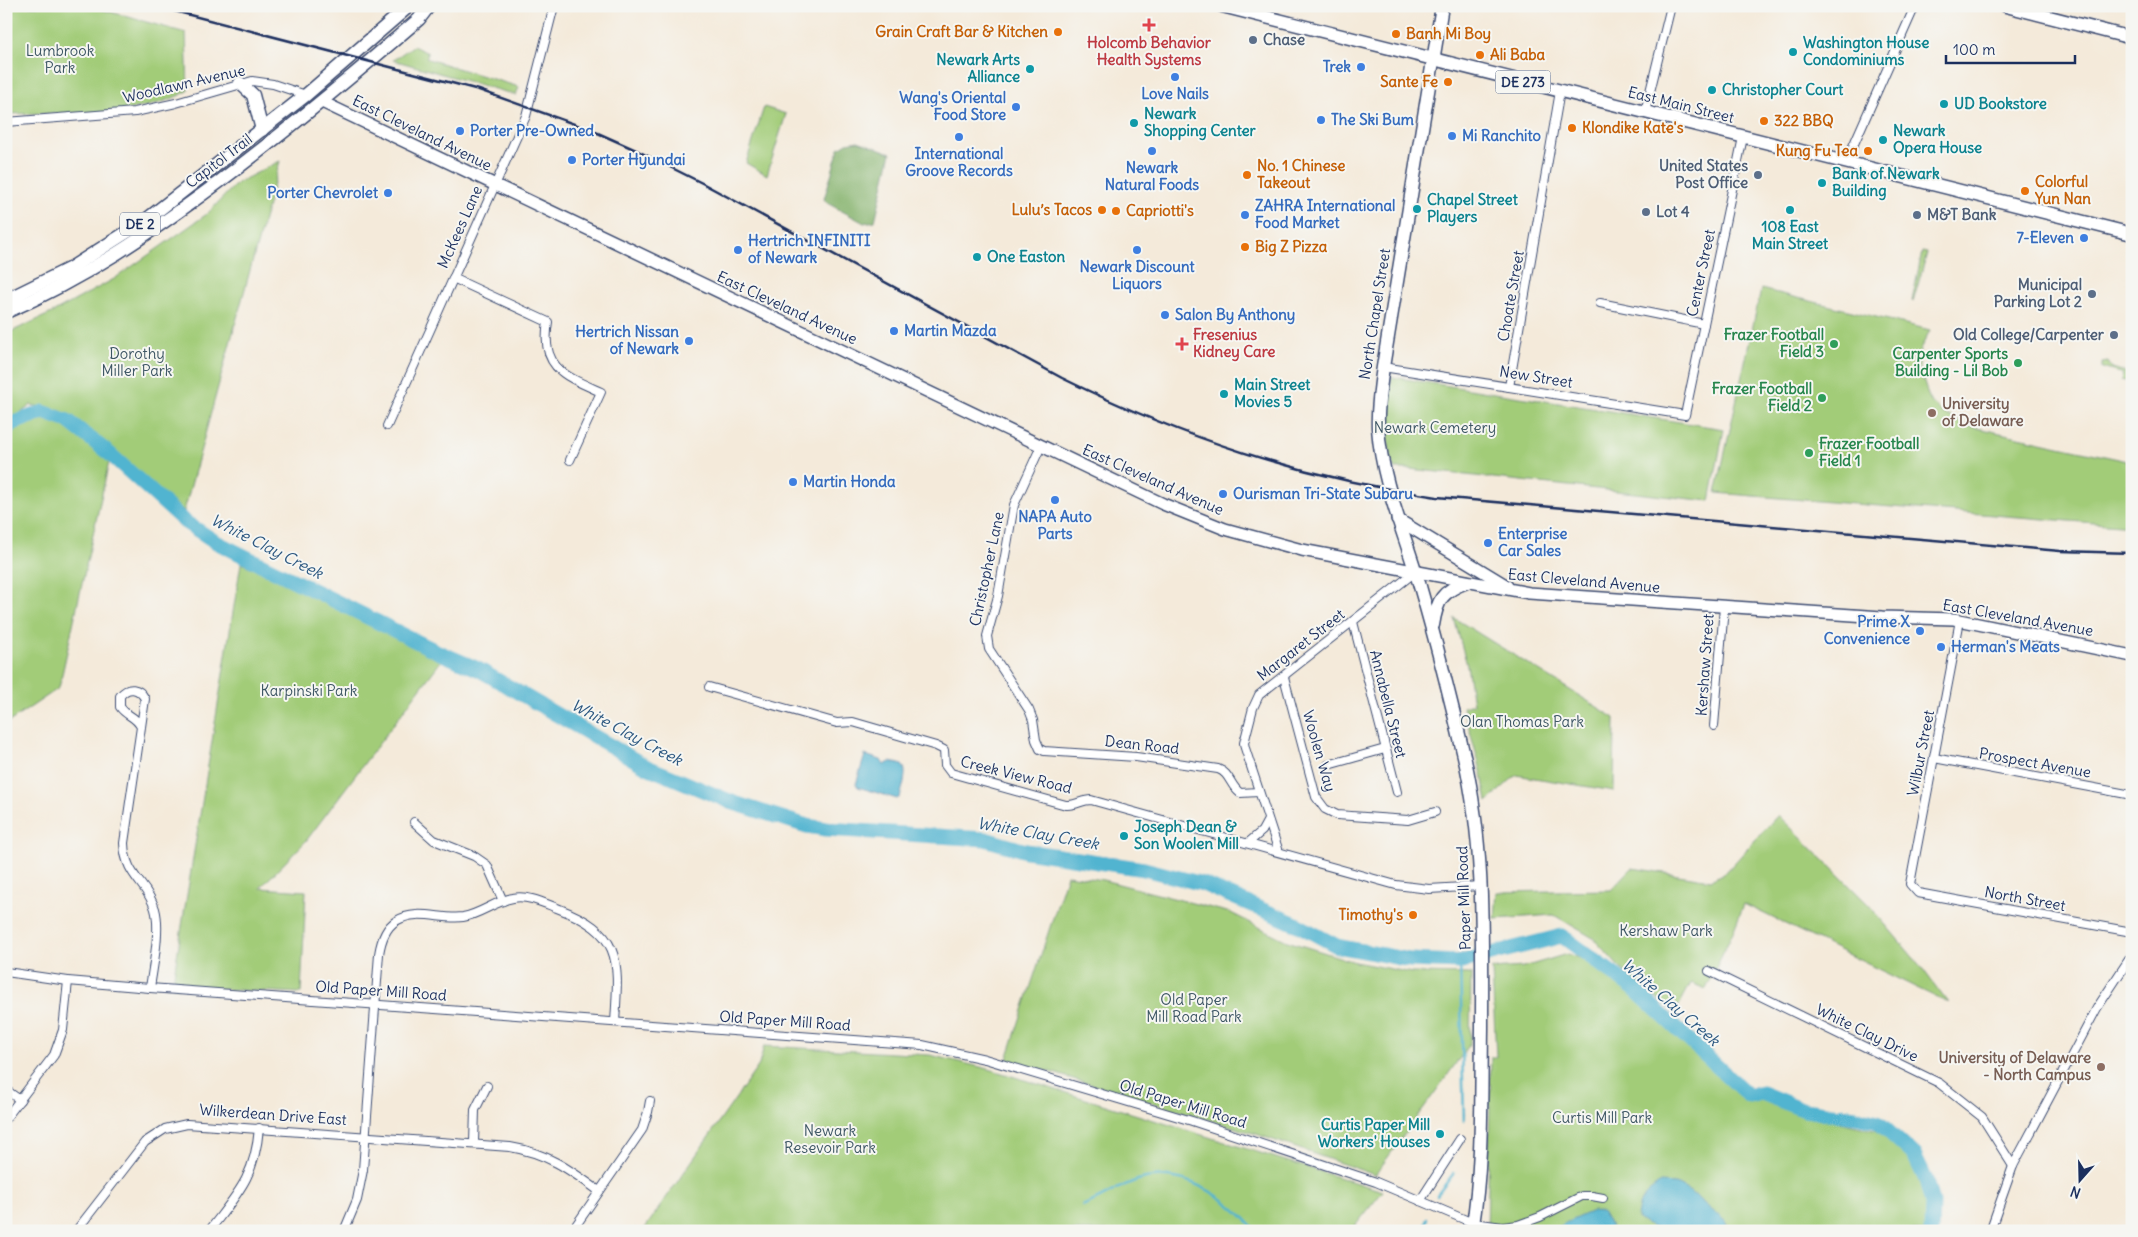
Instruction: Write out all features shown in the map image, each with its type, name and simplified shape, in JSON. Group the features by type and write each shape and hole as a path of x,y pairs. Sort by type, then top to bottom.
{"main road":[{"name":"Capitol Trail","path":"6,300 69,269 146,220 306,95 409,6"},
{"name":"Capitol Trail","path":"6,312 70,282 126,249 190,203 322,102 419,19 429,6"},
{"path":"419,19 437,6"},
{"name":"North Chapel Street","path":"1415,572 1397,518 1381,453 1378,402 1442,6"},
{"path":"2006,6 2132,38"},
{"name":"East Main Street","path":"1229,7 2132,234"},
{"path":"240,83 253,95 262,130"},
{"path":"306,95 322,102"},
{"name":"East Cleveland Avenue","path":"322,102 1163,504 1225,528 1302,550 1515,591 1551,596 1960,620 2132,656"},
{"path":"1397,518 1515,591"},
{"name":"Paper Mill Road","path":"1415,572 1432,630 1472,796 1479,849 1482,921 1481,1139 1472,1227"},
{"path":"1432,630 1436,606 1441,598 1459,584 1467,582"}],"street":[{"name":"McKees Lane","path":"387,426 526,116 554,6"},
{"path":"1645,112 1671,6"},
{"path":"1846,162 1915,6"},
{"name":"Woodlawn Avenue","path":"6,122 135,112 176,103 252,81 274,84 306,95"},
{"name":"Choate Street","path":"1509,387 1560,91"},
{"name":"Center Street","path":"1685,414 1743,137"},
{"path":"452,278 548,322 546,345 548,354 558,370 564,375 601,392 570,460"},
{"path":"1600,303 1704,324"},
{"name":"New Street","path":"1383,367 1685,414"},
{"name":"Christopher Lane","path":"1033,720 989,649 987,636 998,596 1014,505 1042,446"},
{"name":"Margaret Street","path":"1279,852 1244,743 1255,702 1259,695 1415,572"},
{"name":"Kershaw Street","path":"1714,726 1724,607"},
{"name":"Wilbur Street","path":"1914,890 1910,884 1960,620"},
{"name":"Annabella Street","path":"1353,622 1397,792"},
{"name":"Woolen Way","path":"1284,677 1316,797 1325,809 1337,815 1396,820 1408,820 1435,812"},
{"name":"Creek View Road","path":"709,687 838,723 853,722 940,748 944,750 946,765 951,773 1066,805 1072,806 1084,800 1092,800 1382,882 1407,887 1429,889 1481,886"},
{"path":"141,727 135,717 126,713 120,707 120,696 127,690 134,688 145,698 141,727 124,843 128,867 148,894 155,910 156,929 150,988"},
{"name":"Dean Road","path":"1033,720 1037,745 1044,751 1136,757 1218,769 1224,771 1232,785 1240,793 1259,792"},
{"path":"1328,765 1386,749"},
{"name":"Prospect Avenue","path":"1934,758 2132,794"},
{"path":"1248,843 1262,831 1268,820"},
{"path":"414,822 434,840 474,856 487,865 502,901"},
{"name":"North Street","path":"1914,890 1928,895 2132,932"},
{"path":"344,1231 359,1193 366,1136 379,954 383,937 394,922 404,917 421,914 461,917 478,913 502,901 514,898 534,900 584,919 600,932 612,948 617,967 615,1022"},
{"path":"1990,1231 2013,1166 2097,1008 2132,955"},
{"name":"White Clay Drive","path":"1709,971 1939,1083 1982,1117 2013,1166"},
{"name":"Old Paper Mill Road","path":"6,972 68,981 150,988 908,1044 985,1059 1192,1121 1376,1182 1472,1227 1518,1225 1540,1217 1582,1196 1603,1198"},
{"path":"6,1118 46,1068 57,1049 63,1030 68,981"},
{"path":"474,1143 476,1110 487,1086"},
{"path":"6,1090 20,1100"},
{"path":"572,1231 642,1130 650,1100"},
{"name":"Wilkerdean Drive East","path":"76,1231 145,1142 165,1129 176,1125 199,1123 510,1147 540,1154 568,1168 599,1191"},
{"path":"209,1231 246,1182 256,1151 259,1128"},
{"path":"1420,1201 1460,1138"}],"green space":[{"name":"Lumbrook Park","path":"6,6 89,6 186,33 188,91 146,107 123,110 99,113 6,114"},
{"path":"413,46 428,53 426,58 431,60 519,87 516,95 393,60"},
{"path":"764,107 786,114 767,175 746,163"},
{"path":"858,141 891,153 875,221 864,223 827,203 824,199 839,148 847,143"},
{"name":"Dorothy Miller Park","path":"280,161 184,511 114,452 61,411 31,405 6,424 6,334 54,312 114,279 207,214 237,183"},
{"path":"1922,252 1927,253 1913,302 1912,301"},
{"name":"University of Delaware","path":"1761,289 1930,330 1919,352 1919,367 1932,403 1943,413 1968,426 2132,462 2132,526 1716,493"},
{"path":"2108,362 2112,368 2132,374 2130,382 2121,380 2123,374 2102,368 2102,363"},
{"name":"Newark Cemetery","path":"1392,377 1724,429 1710,501 1409,469 1394,469 1387,423"},
{"path":"32,418 58,418 109,462 59,688 6,724 6,441 11,433"},
{"name":"Karpinski Park","path":"241,563 334,603 393,637 441,661 306,841 260,888 306,891 301,993 172,987"},
{"name":"Olan Thomas Park","path":"1454,618 1615,718 1614,791 1516,775 1487,802 1482,774 1463,707 1473,704 1467,665"},
{"name":"Kershaw Park","path":"1778,815 1868,904 1922,968 1948,1003 1744,904 1706,989 1691,983 1675,1013 1620,968 1593,938 1554,915 1495,919 1497,892 1611,890 1632,868 1711,880 1727,871"},
{"name":"Old Paper Mill Road Park","path":"1067,875 1103,880 1231,913 1287,941 1355,962 1412,973 1471,974 1470,1044 1375,1175 1256,1134 1007,1059"},
{"name":"Curtis Mill Park","path":"1567,954 1604,965 1717,1069 1771,1104 1800,1113 1878,1131 1910,1158 1928,1205 1925,1231 1487,1231 1491,1057 1496,1057 1492,969 1524,967"},
{"name":"Newark Resevoir Park","path":"764,1046 930,1055 989,1069 1383,1191 1351,1231 643,1231 759,1065"}],"water":[{"path":"865,755 881,760 884,765 890,762 901,764 904,767 904,780 900,797 897,799 858,787 856,784"},
{"path":"1660,1183 1676,1184 1689,1191 1725,1221 1727,1231 1679,1232 1656,1228 1637,1218 1641,1201"},
{"path":"1592,1211 1602,1212 1613,1231 1553,1231 1565,1223"}],"waterway":[{"name":"White Clay Creek","path":"6,430 11,424 43,412 68,421 111,455 185,522 216,542 438,652 478,669 647,767 734,803 807,826 826,829 985,839 1026,851 1144,869 1203,884 1298,925 1337,946 1410,960 1460,962 1562,936 1634,989 1749,1096 1762,1093 1804,1110 1878,1122 1914,1155 1926,1180 1932,1203 1931,1231"},
{"path":"1460,962 1464,1121"},
{"path":"1437,1195 1454,1173"},
{"path":"1082,1206 1138,1180 1171,1177 1188,1181 1218,1197 1232,1207 1256,1231"},
{"path":"1423,1231 1427,1218"}],"railway":[{"path":"155,6 479,90 591,130 702,183 1062,378 1107,400 1198,437 1291,467 1387,489 1437,497 2060,551 2132,553"}],"place":[{"name":"Holcomb Behavior Health Systems","path":"1149,25"},
{"name":"Grain Craft Bar & Kitchen","path":"1058,32"},
{"name":"Banh Mi Boy","path":"1396,34"},
{"name":"Chase","path":"1253,40"},
{"name":"Washington House Condominiums","path":"1793,52"},
{"name":"Ali Baba","path":"1480,55"},
{"name":"Trek","path":"1361,67"},
{"name":"Newark Arts Alliance","path":"1030,69"},
{"name":"Love Nails","path":"1175,77"},
{"name":"Sante Fe","path":"1448,82"},
{"name":"Christopher Court","path":"1712,90"},
{"name":"UD Bookstore","path":"1944,104"},
{"name":"Wang's Oriental Food Store","path":"1016,107"},
{"name":"The Ski Bum","path":"1321,120"},
{"name":"322 BBQ","path":"1764,121"},
{"name":"Newark Shopping Center","path":"1134,123"},
{"name":"Klondike Kate's","path":"1572,128"},
{"name":"Porter Pre-Owned","path":"460,131"},
{"name":"Mi Ranchito","path":"1452,136"},
{"name":"International Groove Records","path":"959,137"},
{"name":"Newark Opera House","path":"1883,140"},
{"name":"Newark Natural Foods","path":"1152,151"},
{"name":"Kung Fu Tea","path":"1868,151"},
{"name":"Porter Hyundai","path":"572,160"},
{"name":"No. 1 Chinese Takeout","path":"1247,175"},
{"name":"United States Post Office","path":"1758,175"},
{"name":"Bank of Newark Building","path":"1822,183"},
{"name":"Colorful Yun Nan","path":"2025,191"},
{"name":"Porter Chevrolet","path":"388,193"},
{"name":"Chapel Street Players","path":"1417,209"},
{"name":"Lulu’s Tacos","path":"1102,210"},
{"name":"108 East Main Street","path":"1790,210"},
{"name":"Capriotti's","path":"1116,211"},
{"name":"Lot 4","path":"1646,212"},
{"name":"ZAHRA International Food Market","path":"1245,215"},
{"name":"M&T Bank","path":"1917,215"},
{"name":"7-Eleven","path":"2084,238"},
{"name":"Big Z Pizza","path":"1245,247"},
{"name":"Hertrich INFINITI of Newark","path":"738,250"},
{"name":"Newark Discount Liquors","path":"1137,250"},
{"name":"One Easton","path":"977,257"},
{"name":"Municipal Parking Lot 2","path":"2092,294"},
{"name":"Salon By Anthony","path":"1165,315"},
{"name":"Martin Mazda","path":"894,331"},
{"name":"Old College/Carpenter","path":"2114,335"},
{"name":"Hertrich Nissan of Newark","path":"689,341"},
{"name":"Fresenius Kidney Care","path":"1182,344"},
{"name":"Frazer Football Field 3","path":"1834,344"},
{"name":"Carpenter Sports Building - Lil Bob","path":"2018,363"},
{"name":"Main Street Movies 5","path":"1224,394"},
{"name":"Frazer Football Field 2","path":"1822,398"},
{"name":"University of Delaware","path":"1932,413"},
{"name":"Frazer Football Field 1","path":"1809,453"},
{"name":"Martin Honda","path":"793,482"},
{"name":"Ourisman Tri-State Subaru","path":"1223,494"},
{"name":"NAPA Auto Parts","path":"1055,500"},
{"name":"Enterprise Car Sales","path":"1488,543"},
{"name":"Prime X Convenience","path":"1920,631"},
{"name":"Herman's Meats","path":"1941,647"},
{"name":"Joseph Dean & Son Woolen Mill","path":"1124,836"},
{"name":"Timothy's","path":"1413,915"},
{"name":"University of Delaware - North Campus","path":"2101,1067"},
{"name":"Curtis Paper Mill Workers' Houses","path":"1440,1134"}]}
